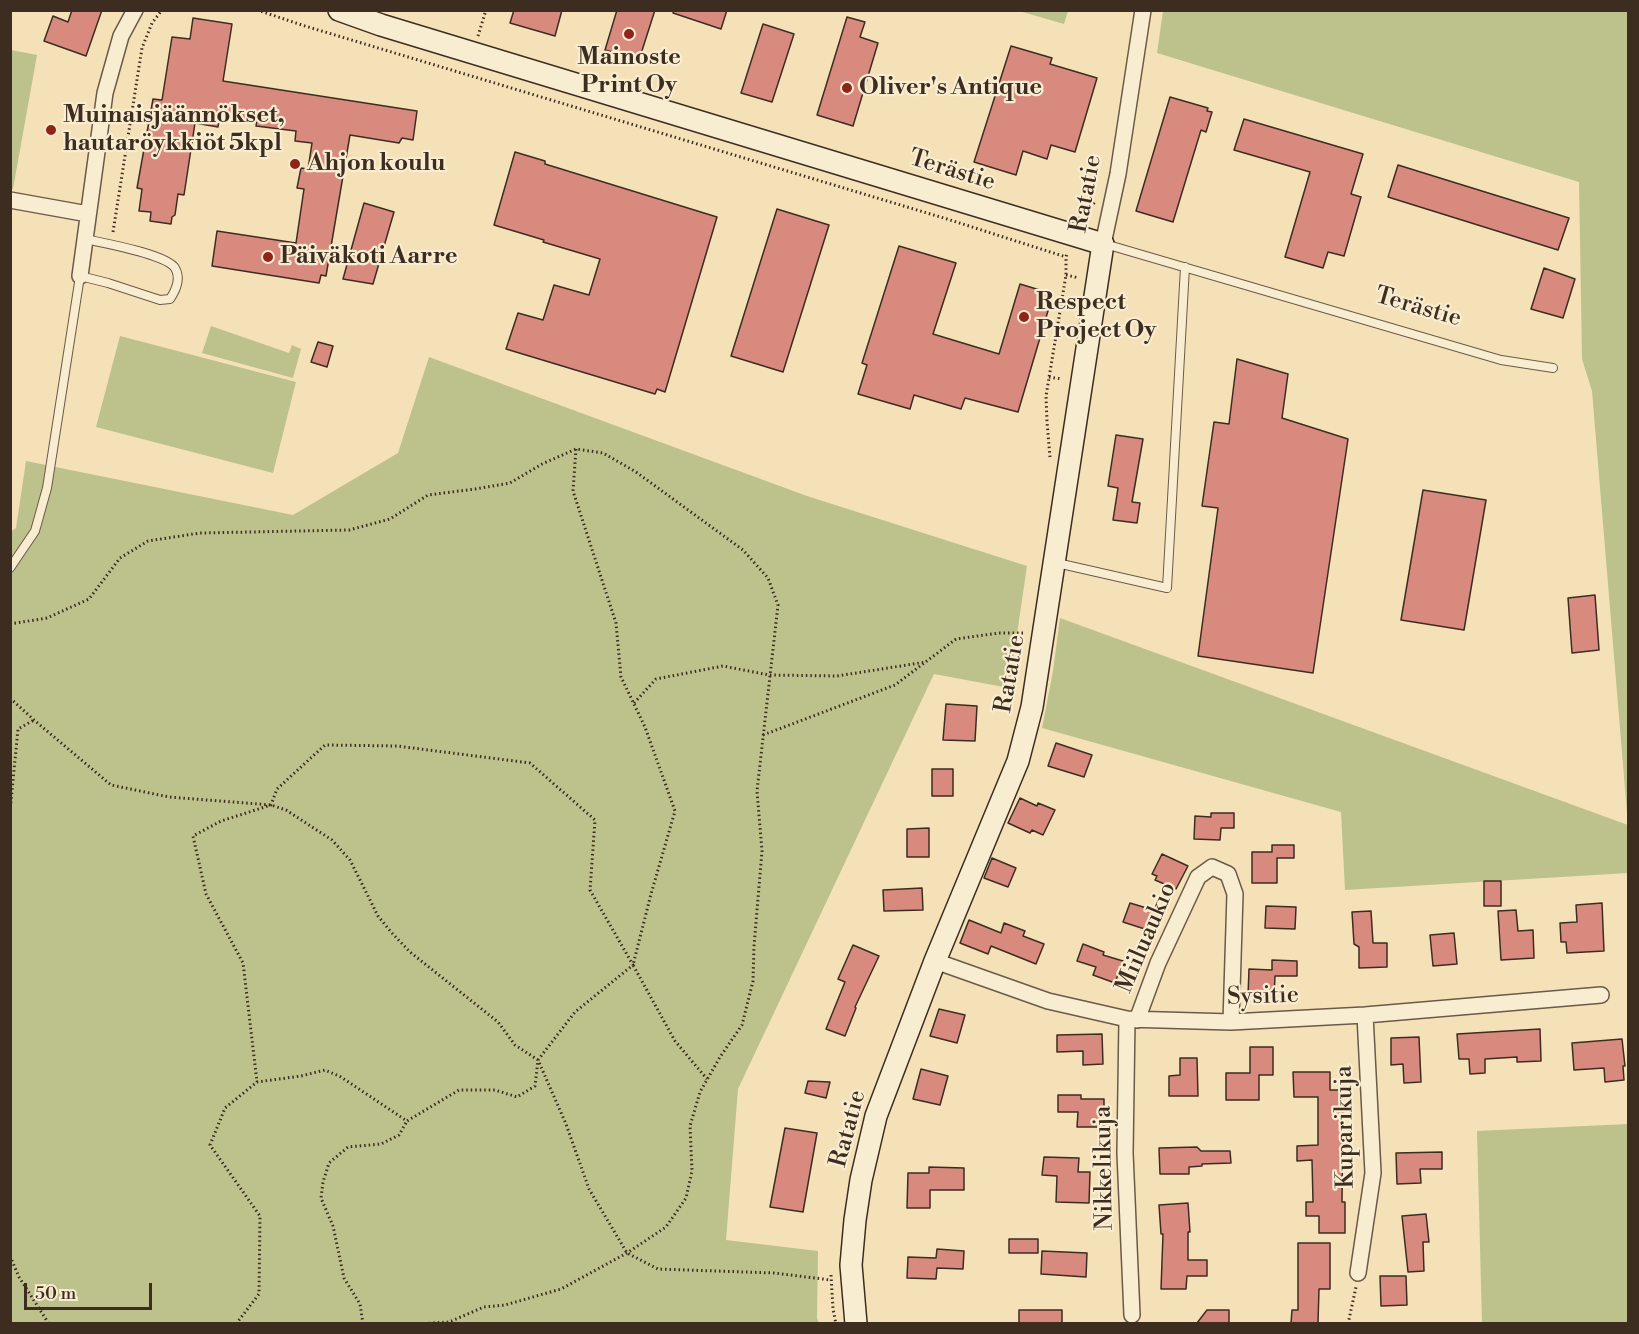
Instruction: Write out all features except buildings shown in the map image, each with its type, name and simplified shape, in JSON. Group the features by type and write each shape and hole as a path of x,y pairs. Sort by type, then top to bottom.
{"street":[{"path":"80,276 105,93 121,36 135,10"},
{"name":"Terästie","path":"339,10 381,25 1103,243"},
{"name":"Ratatie","path":"856,1323 851,1265 855,1220 861,1180 876,1116 935,961 1018,762 1032,707 1103,243 1118,174 1143,10"},
{"path":"10,200 88,214"},
{"name":"Miiluaukio","path":"1132,1020 1198,877 1212,867 1228,874 1235,894 1231,1022"},
{"name":"Sysitie","path":"935,961 1048,1001 1132,1020 1231,1022 1365,1016 1601,995"},
{"name":"Kuparikuja","path":"1358,1273 1373,1173 1365,1016"},
{"name":"Nikkelikuja","path":"1132,1020 1125,1153 1132,1315"}],"lane":[{"path":"10,568 35,531 48,488 80,276 160,300 170,299 176,291 178,279 176,269 169,262 85,239"},
{"name":"Terästie","path":"1103,243 1501,360 1553,368"},
{"path":"1055,563 1167,588 1185,267"}],"path":[{"path":"111,245 142,48 152,23 162,10"},
{"path":"257,10 306,27 947,219 1065,257"},
{"path":"1050,466 1046,396 1066,275 1065,257 1081,211 1088,209 1095,202 1098,193"},
{"path":"1066,275 1084,278"},
{"path":"1049,377 1062,379"},
{"path":"363,1323 360,1304 344,1278 333,1226 321,1198 329,1163 348,1147 381,1144 399,1135 407,1120 459,1090 495,1090 517,1096 534,1086 538,1059 575,1012 633,965 675,811 645,727 621,677 616,623 573,491 576,449"},
{"path":"10,624 47,618 88,599 120,558 148,541 200,533 349,530 390,519 428,495 510,483 542,464 576,449 603,453 636,472 743,550 768,578 778,605 757,791 762,851 753,981 742,1025 700,1092 690,1126 692,1171 686,1198 666,1227 627,1253 561,1289 505,1305 484,1307 449,1322 416,1323"},
{"path":"763,735 895,685 957,639 999,633 1028,633"},
{"path":"633,703 656,679 723,666 769,675 837,675 926,662"},
{"path":"10,698 111,784 169,797 271,805 286,810 332,840 350,860 378,916 391,932 410,952 498,1022 514,1045 538,1059 566,1124 589,1189 627,1253 658,1269 774,1274 831,1280"},
{"path":"10,812 18,729 34,720"},
{"path":"271,805 277,789 325,745 397,746 530,763 595,820 590,890 675,1041 707,1079"},
{"path":"257,1082 243,963 206,894 193,836 221,821 271,805"},
{"path":"236,1323 259,1294 260,1216 210,1145 225,1108 257,1082 325,1070 341,1077 407,1120"},
{"path":"10,1256 19,1277 49,1323"},
{"path":"831,1271 836,1323"},
{"path":"1348,1323 1358,1273"}],"green space":[{"path":"1068,10 1064,24 1019,11"},
{"path":"1163,11 1628,11 1628,825 1592,391 1582,359 1579,182 1157,53"},
{"path":"11,50 37,55 13,189 10,189"},
{"path":"211,326 289,353 292,345 301,349 293,378 202,353"},
{"path":"120,336 296,382 273,473 96,427"},
{"path":"429,357 807,496 1027,566 1009,688 934,674 738,1089 726,1240 818,1251 817,1318 819,1323 11,1324 10,532 16,528 26,461 293,515 398,453"},
{"path":"1060,618 1628,825 1628,873 1345,890 1341,812 1042,728"},
{"path":"1628,1124 1628,1323 1482,1323 1477,1131"}],"place":[{"name":"Mainoste Print Oy","path":"629,34"},
{"name":"Oliver's Antique","path":"847,88"},
{"name":"Muinaisjäännökset, hautaröykkiöt 5kpl","path":"51,130"},
{"name":"Ahjon koulu","path":"295,164"},
{"name":"Päiväkoti Aarre","path":"268,257"},
{"name":"Respect Project Oy","path":"1024,317"}]}
